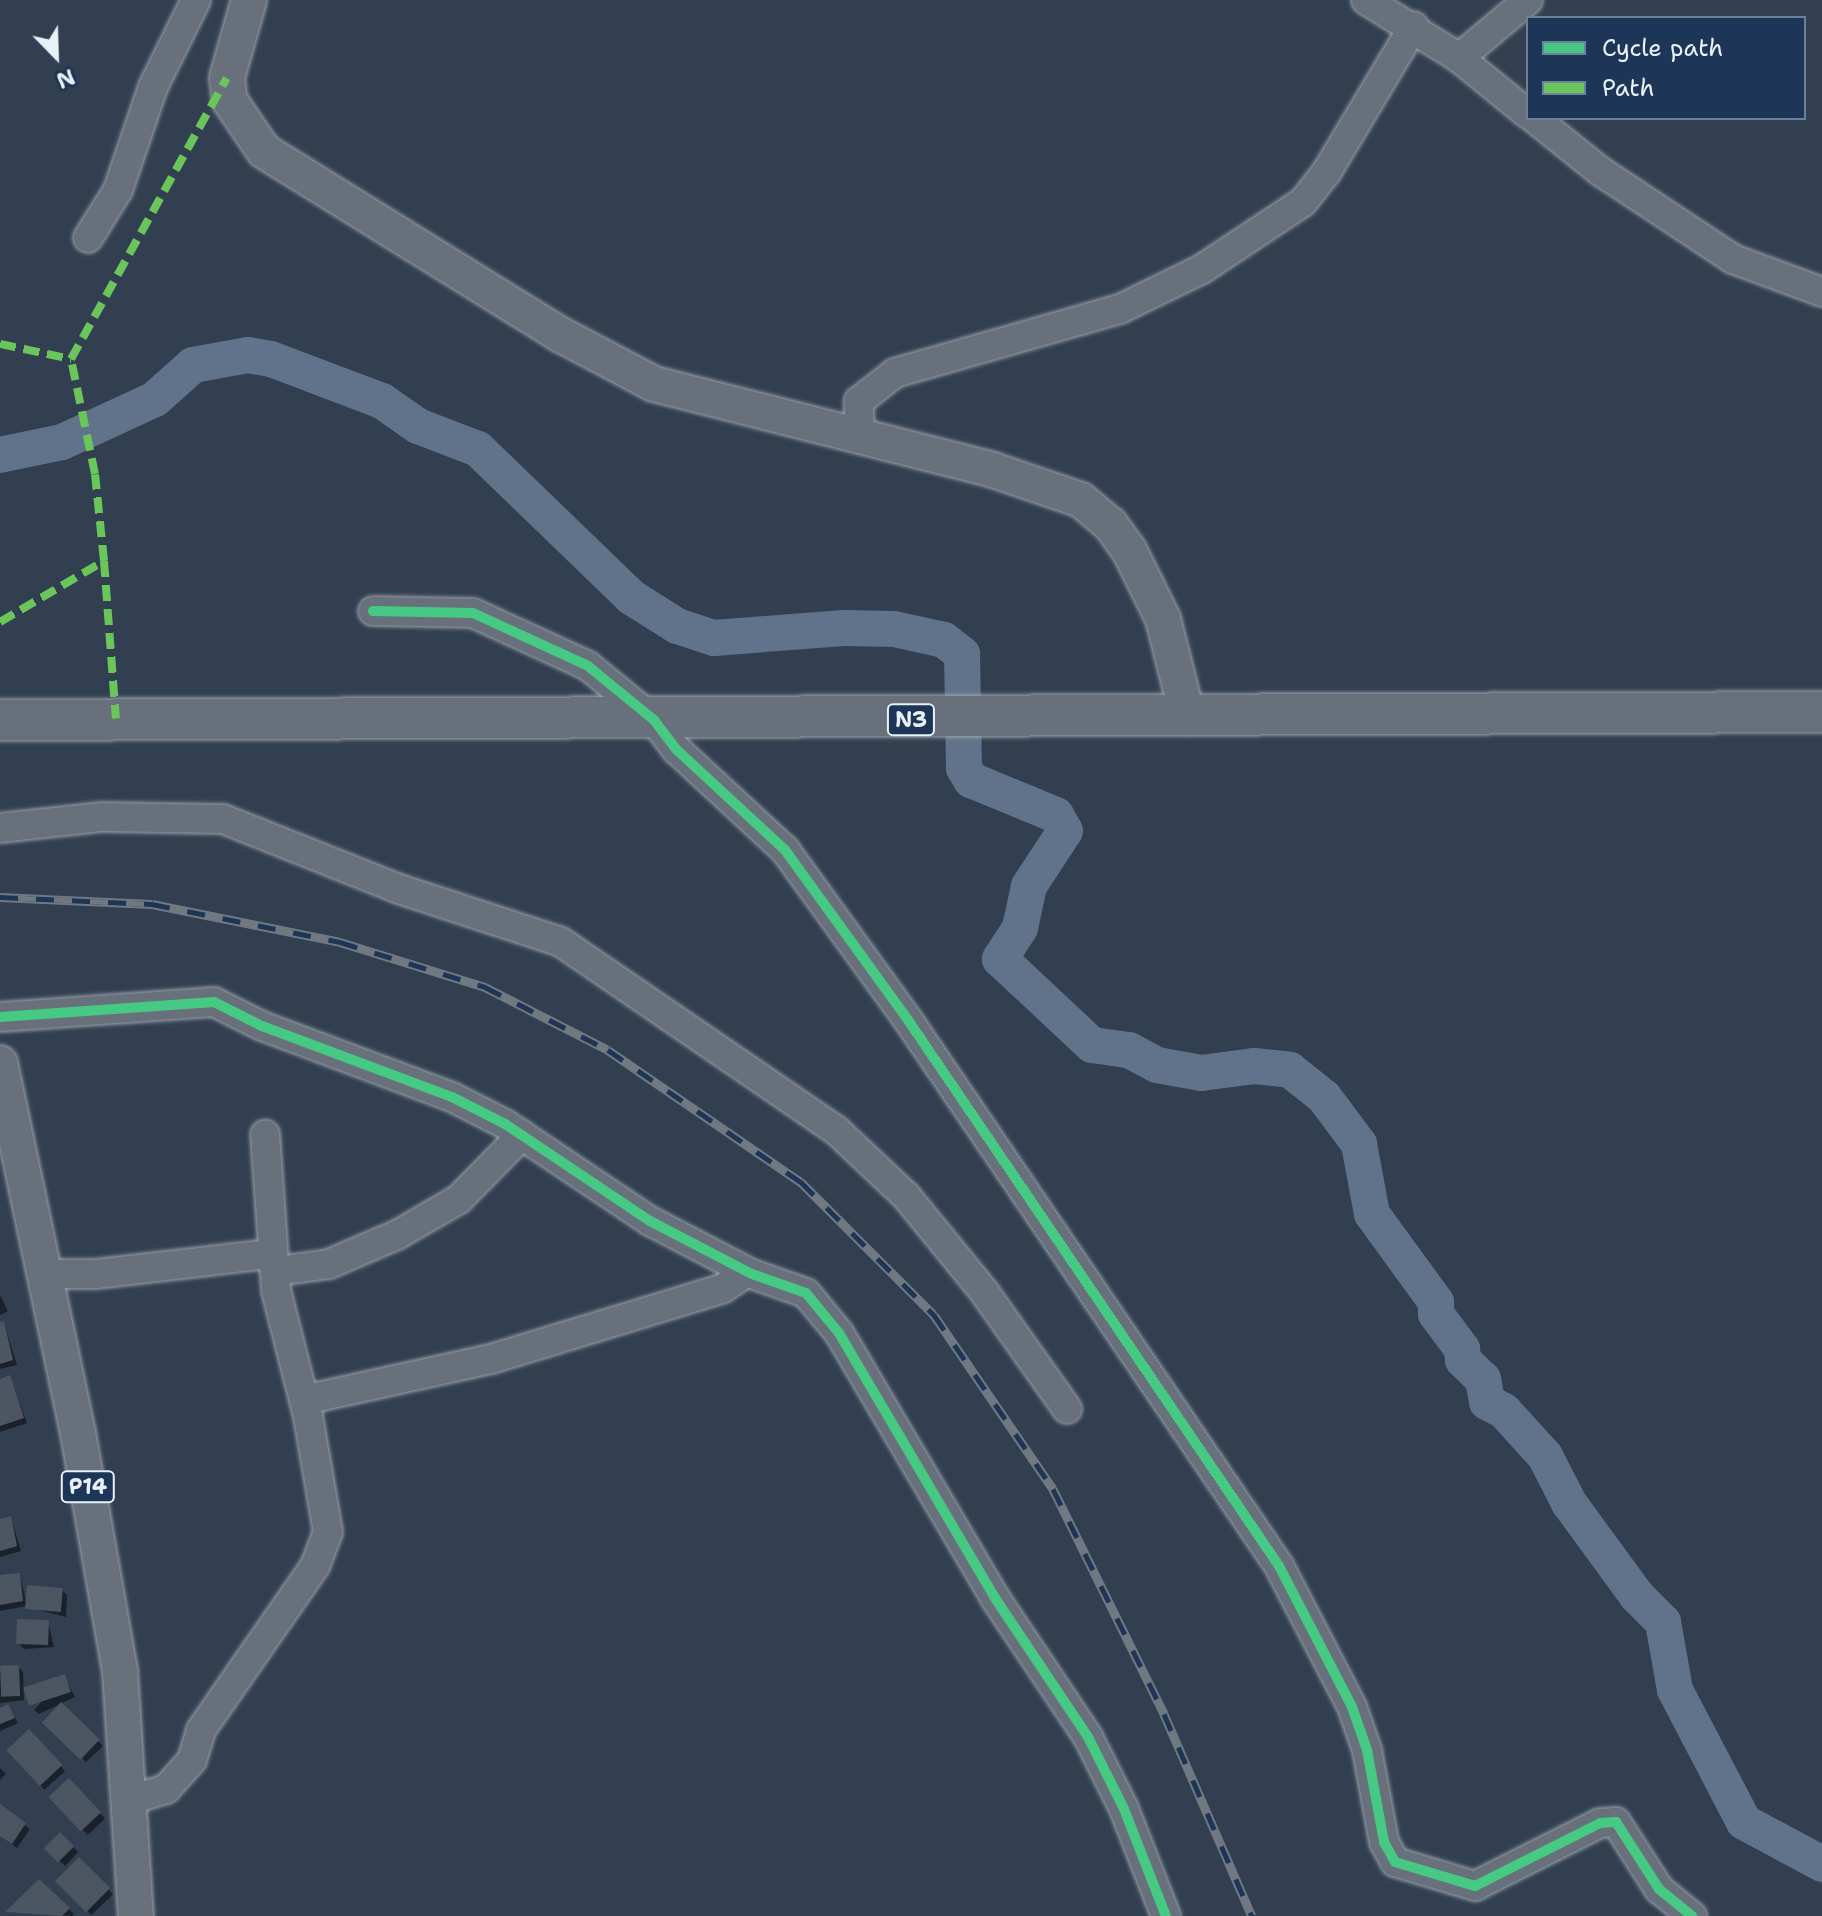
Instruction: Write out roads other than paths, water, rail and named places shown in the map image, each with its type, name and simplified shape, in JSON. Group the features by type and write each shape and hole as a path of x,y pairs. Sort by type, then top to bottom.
{"highway":[{"name":"N3","path":"0,720 1188,718 1822,712"}],"main road":[{"path":"249,0 227,78 230,101 264,151 561,335 642,379 1052,486 1081,500 1110,524 1163,619 1188,718"},
{"name":"P14","path":"0,1063 120,1671 136,1916"}],"street":[{"path":"88,238 118,190 153,87 196,0"},
{"path":"1366,0 1408,15 1526,112"},
{"path":"1459,58 1528,0"},
{"path":"860,438 859,401 895,373 1120,309 1202,269 1303,202 1326,173 1408,15"},
{"path":"1536,120 1600,171 1733,259 1822,292"},
{"path":"373,611 459,611 484,618 588,666 654,720 677,750 785,850 819,894 1255,1529 1313,1625 1352,1707 1367,1750 1384,1842 1395,1862 1475,1886 1600,1823 1616,1822 1659,1889 1692,1916"},
{"path":"0,828 102,817 223,819 386,884 561,942 837,1131 906,1196 968,1271 1067,1409"},
{"path":"0,1017 214,1002 251,1022 452,1097 522,1135 650,1221 747,1272 806,1293 839,1333 995,1598 1088,1737 1124,1809 1166,1916"},
{"path":"130,1800 166,1789 192,1760 201,1730 315,1566 328,1532 328,1510 276,1290 265,1134"},
{"path":"44,1274 96,1274 343,1260 397,1235 459,1199 522,1135"},
{"path":"304,1400 491,1359 722,1289 747,1272"}],"waterway":[{"path":"0,455 62,442 155,399 193,365 248,355 271,359 382,401 418,426 478,449 631,597 677,626 714,638 844,628 894,629 944,640 962,654 964,768 971,780 1056,815 1065,831 1029,886 1020,928 1000,959 1092,1045 1129,1050 1157,1065 1201,1073 1254,1066 1290,1070 1324,1097 1359,1144 1372,1214 1436,1302 1436,1314 1462,1349 1463,1360 1483,1379 1487,1402 1504,1411 1545,1456 1569,1503 1637,1596 1663,1622 1675,1690 1744,1822 1822,1864"}],"railway":[{"path":"0,897 152,904 340,942 485,987 608,1050 801,1182 934,1315 1053,1489 1164,1714 1252,1916"}]}
